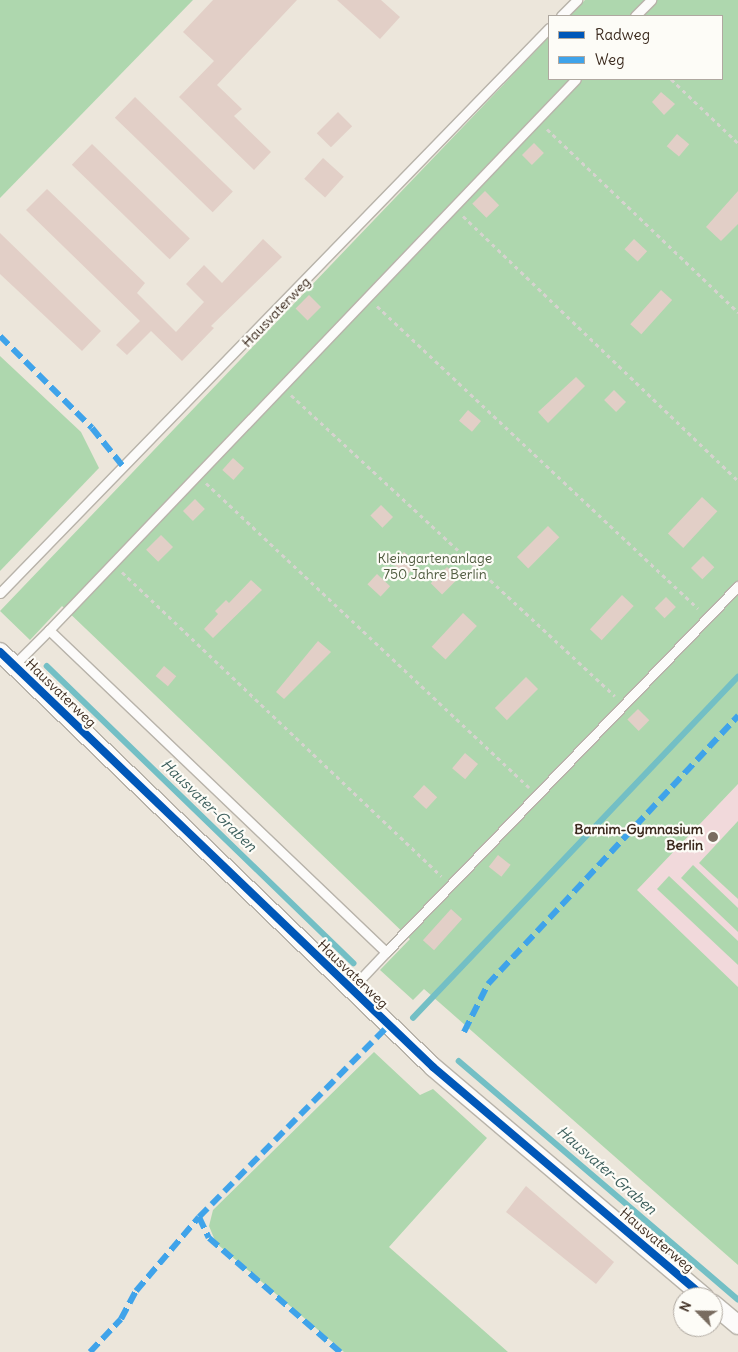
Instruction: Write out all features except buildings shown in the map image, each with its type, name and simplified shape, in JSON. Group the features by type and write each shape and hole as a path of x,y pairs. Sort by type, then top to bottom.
{"street":[{"name":"Hausvaterweg","path":"0,652 434,1068 692,1287"},
{"path":"723,1313 738,1326"}],"lane":[{"path":"562,15 576,0"},
{"path":"636,15 651,0"},
{"name":"Hausvaterweg","path":"0,593 548,29"},
{"path":"14,665 575,80"},
{"path":"351,989 738,586"},
{"path":"49,630 386,952"}],"path":[{"path":"672,80 738,143"},
{"path":"538,119 738,312"},
{"path":"454,207 738,481"},
{"path":"368,298 594,514 708,618"},
{"path":"282,386 625,705"},
{"path":"198,475 538,796"},
{"path":"112,562 451,886"}],"shaded area":[{"name":"Barnim-Gymnasium Berlin","path":"738,784 738,987 636,890"}],"green space":[{"path":"0,0 193,0 0,198"},
{"name":"Kleingartenanlage 750 Jahre Berlin","path":"585,0 738,0 738,784 637,890 738,987 738,1265 424,989 413,1000 380,970 410,939 62,606 30,640 0,611 548,38 548,80 723,80 723,15 570,15"},
{"path":"0,356 81,432 99,468 0,571"},
{"path":"738,821 738,899 699,863"},
{"path":"693,865 738,908 738,932 681,878"},
{"path":"669,876 738,941 738,965 657,889"},
{"path":"374,1052 420,1095 433,1089 487,1138 389,1247 508,1352 344,1352 216,1243 209,1226 213,1210"}],"waterway":[{"name":"Hausvater-Graben","path":"47,666 354,963"},
{"path":"413,1018 738,677"},
{"name":"Hausvater-Graben","path":"459,1061 738,1299"}],"marked path":[{"path":"0,336 92,428 122,465"},
{"path":"464,1032 488,984 738,716"},
{"path":"90,1352 121,1319 136,1291 199,1217 389,1025"},
{"path":"199,1217 209,1238 340,1352"}],"cycle path":[{"path":"0,652 433,1067 692,1287"}],"place":[{"name":"Barnim-Gymnasium Berlin","path":"713,837"}]}
